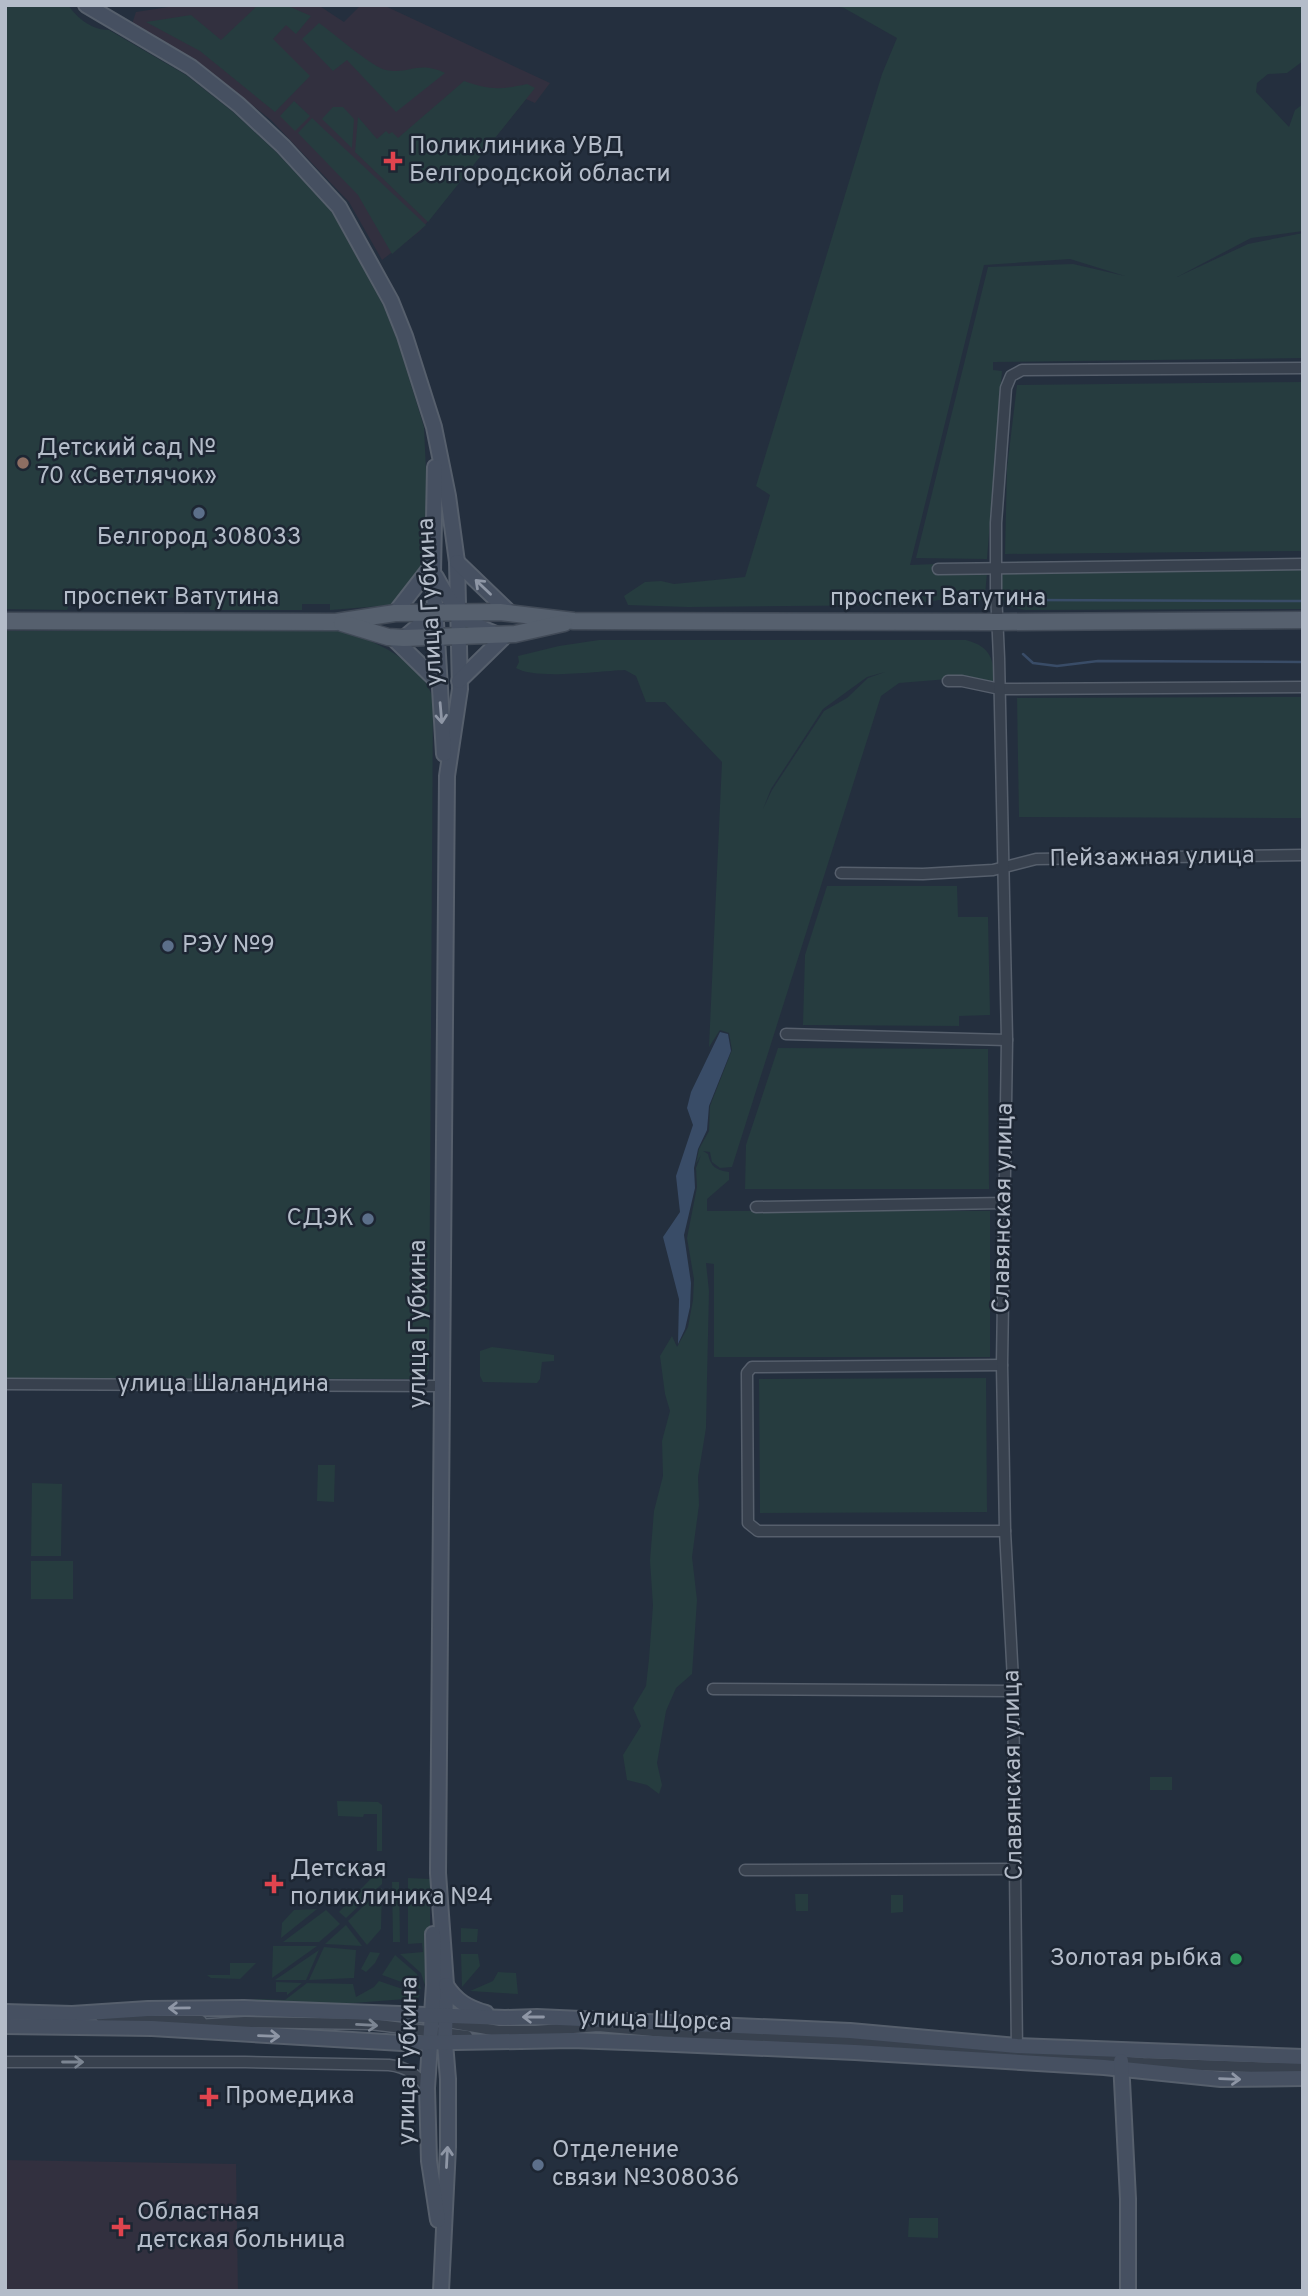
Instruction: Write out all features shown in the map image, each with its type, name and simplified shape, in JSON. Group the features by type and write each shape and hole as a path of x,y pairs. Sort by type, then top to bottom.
{"main road":[{"name":"улица Губкина","path":"86,5 191,67 283,145 339,207 391,301 434,427 448,496 457,566 453,606 458,636 459,677 447,776"},
{"name":"улица Губкина","path":"429,619 436,487 434,427"},
{"path":"433,568 445,580 451,578 457,566 504,612"},
{"path":"433,568 453,606 472,623 503,635"},
{"path":"399,638 409,624 398,614 433,568"},
{"name":"проспект Ватутина","path":"5,621 336,622 398,614 429,619 453,606 504,612 542,622 1303,620"},
{"path":"438,676 458,636 487,614 504,612"},
{"path":"503,635 491,623 504,612"},
{"path":"399,638 429,619 436,637 449,652 459,677"},
{"name":"проспект Ватутина","path":"336,622 399,638 503,635 542,622"},
{"path":"459,677 503,635"},
{"name":"улица Губкина","path":"436,637 447,776 438,1873 446,1984 428,2068 427,2088 429,2161 442,2249"},
{"path":"399,638 438,676"},
{"path":"438,676 448,666 454,667 459,677"},
{"name":"улица Губкина","path":"438,1873 433,1901 434,1985 438,2028 448,2079 448,2147 441,2291"},
{"path":"446,1984 454,1997 464,2005 505,2018"},
{"name":"улица Щорса","path":"5,2012 72,2014 177,2008 369,2012 405,2014 477,2042 572,2040 856,2052 1013,2054 1122,2061 1221,2079 1303,2078"},
{"name":"улица Щорса","path":"5,2026 152,2028 386,2042 438,2028 505,2018 537,2017 850,2031 1013,2054 1035,2063 1122,2061 1142,2051 1303,2057"},
{"path":"386,2042 406,2048 428,2068"},
{"path":"448,2079 458,2053 477,2042"},
{"path":"1122,2061 1128,2199 1128,2291"}],"street":[{"name":"Славянская улица","path":"1013,2054 1013,1691 1005,1531 1002,1365 1007,1040 996,569 996,523 1006,388 1011,376 1022,370 1303,368"},
{"path":"938,569 1303,564"},
{"path":"948,681 962,681 1000,689 1303,687"},
{"name":"Пейзажная улица","path":"841,873 923,874 1002,869 1037,859 1303,855"},
{"path":"786,1034 1007,1040"},
{"path":"756,1206 1005,1203"},
{"path":"1002,1365 752,1367 747,1373 748,1523 758,1531 1005,1531"},
{"name":"улица Шаландина","path":"5,1384 440,1386"},
{"path":"713,1689 1013,1691"},
{"path":"745,1870 1015,1869"},
{"name":"улица Щорса","path":"245,2022 369,2012"},
{"name":"улица Щорса","path":"72,2014 135,2021 370,2024 438,2028 497,2038 709,2036 821,2040 1013,2054"},
{"path":"152,2028 245,2022"},
{"name":"улица Щорса","path":"1122,2061 1303,2067"},
{"path":"5,2062 389,2065 399,2066 413,2073 427,2088"}],"shaded area":[{"name":"Поликлиника УВД Белгородской области","path":"181,5 318,5 344,22 361,5 383,5 550,83 535,103 526,99 420,231 382,260 349,202 271,120 194,59 132,24 136,12"},
{"name":"Областная детская больница","path":"5,2160 236,2164 238,2291 5,2291"}],"green space":[{"path":"5,5 68,5 86,23 109,30 186,75 233,112 276,152 332,212 383,305 397,339 424,427 427,493 424,566 393,605 330,610 330,604 302,604 302,610 210,610 206,598 72,597 67,610 5,609"},
{"path":"258,5 288,6 311,16 296,34 286,25 273,39 310,76 275,112 200,51 146,22 191,15 221,40"},
{"path":"831,5 1303,5 1303,61 1287,73 1268,74 1257,83 1256,92 1289,127 1295,110 1303,104 1303,231 1251,238 1177,277 1248,244 1303,233 1303,358 993,362 993,370 1002,371 987,559 916,558 988,267 1073,264 1125,276 1070,259 984,265 910,565 988,562 985,595 976,604 939,600 907,605 628,605 624,596 645,582 674,584 745,577 770,495 756,486 882,74 897,38 844,8"},
{"path":"319,23 380,68 401,71 428,68 445,73 396,112 347,60 333,71 302,39"},
{"path":"464,81 488,87 527,84 535,88 428,222 355,152 358,117 377,139 386,131 389,134 392,132 398,138"},
{"path":"294,101 310,116 295,131 280,116"},
{"path":"333,107 343,107 354,119 352,148 322,119"},
{"path":"312,118 426,225 392,254 358,195 298,133"},
{"path":"1303,382 1303,551 1005,554 1007,468 1017,385"},
{"path":"1303,558 1303,609 1026,610 1007,606 1001,596 1003,562"},
{"path":"5,631 338,631 366,639 394,654 408,663 427,686 433,699 429,1368 428,1374 422,1379 5,1378"},
{"path":"599,640 966,640 986,651 993,668 994,685 961,678 899,683 881,696 732,1167 720,1168 712,1162 710,1152 703,1151 708,1154 711,1162 715,1167 729,1172 729,1180 707,1199 707,1211 990,1211 990,1357 714,1357 714,1264 706,1263 709,1291 706,1428 698,1477 699,1505 692,1557 697,1600 692,1674 676,1688 666,1711 657,1763 662,1785 659,1794 647,1785 627,1780 623,1755 641,1726 633,1708 646,1686 649,1659 653,1605 650,1560 654,1511 663,1476 662,1441 670,1411 660,1356 672,1336 677,1347 688,1327 694,1279 687,1238 697,1187 696,1168 701,1155 696,1164 699,1149 709,1131 710,1106 732,1050 729,1033 720,1030 709,1047 722,762 665,702 646,702 636,676 625,670 538,674 516,668 518,656","holes":["885,672 868,678 847,698 824,711 772,790 763,809 771,789 823,709 867,677"]},
{"path":"1303,697 1303,818 1019,817 1017,698"},
{"path":"827,886 957,886 958,917 988,917 990,1015 959,1016 959,1026 803,1025 805,955"},
{"path":"778,1048 988,1049 989,1189 745,1189 746,1145"},
{"path":"492,1347 554,1355 554,1361 542,1362 537,1383 483,1382 480,1376 480,1351"},
{"path":"986,1378 987,1512 760,1513 759,1379"},
{"path":"318,1465 335,1465 334,1502 317,1501"},
{"path":"32,1483 62,1484 61,1556 31,1556"},
{"path":"31,1561 73,1561 73,1599 31,1599"},
{"path":"1150,1777 1172,1777 1172,1790 1150,1790"},
{"path":"337,1801 378,1802 382,1805 382,1851 377,1851 377,1814 364,1814 363,1817 338,1816"},
{"path":"346,1865 374,1868 367,1875 336,1873 337,1869"},
{"path":"382,1867 382,1884 346,1918 339,1912"},
{"path":"408,1878 430,1879 427,1991 421,1973 400,1954 423,1952 422,1943 408,1944"},
{"path":"392,1882 399,1882 400,1942 393,1942"},
{"path":"382,1888 381,1929 367,1945 348,1921"},
{"path":"795,1894 808,1894 808,1911 796,1911"},
{"path":"891,1895 903,1895 903,1912 891,1913"},
{"path":"317,1909 281,1938 282,1923 294,1910"},
{"path":"326,1910 340,1924 319,1942 283,1942"},
{"path":"346,1925 362,1946 325,1944"},
{"path":"461,1928 478,1929 477,1942 461,1942"},
{"path":"273,1946 317,1946 272,1978"},
{"path":"324,1947 356,1950 354,1978 309,1980"},
{"path":"319,1950 306,1980 275,1980"},
{"path":"370,1952 380,1953 366,1972 361,1969"},
{"path":"461,1954 478,1954 480,1966 462,1987"},
{"path":"395,1955 417,1974 421,1989 382,1975"},
{"path":"230,1963 256,1963 240,1979 211,1978 207,1975 230,1975"},
{"path":"498,1972 516,1973 518,1994 470,1991 493,1981"},
{"path":"379,1981 420,1995 418,1998 354,2003 255,2004 255,1999 285,2000 307,1983 353,1984 356,1997"},
{"path":"276,1982 302,1983 287,1995 287,1992 276,1992"},
{"path":"909,2218 938,2218 938,2238 908,2237"}],"water":[{"path":"720,1032 728,1034 731,1051 709,1106 707,1130 698,1149 694,1168 695,1188 684,1235 691,1283 690,1307 678,1344 679,1299 663,1237 680,1212 676,1176 693,1125 687,1108 691,1092"}],"waterway":[{"path":"1026,600 1303,601"},
{"path":"1023,654 1033,663 1057,666 1098,661 1303,662"}],"place":[{"name":"Поликлиника УВД Белгородской области","path":"393,161"},
{"name":"Детский сад № 70 «Светлячок»","path":"23,463"},
{"name":"Белгород 308033","path":"199,513"},
{"name":"РЭУ №9","path":"168,946"},
{"name":"СДЭК","path":"368,1219"},
{"name":"Детская поликлиника №4","path":"274,1884"},
{"name":"Золотая рыбка","path":"1236,1959"},
{"name":"Промедика","path":"209,2097"},
{"name":"Отделение связи №308036","path":"538,2165"},
{"name":"Областная детская больница","path":"121,2227"}]}
